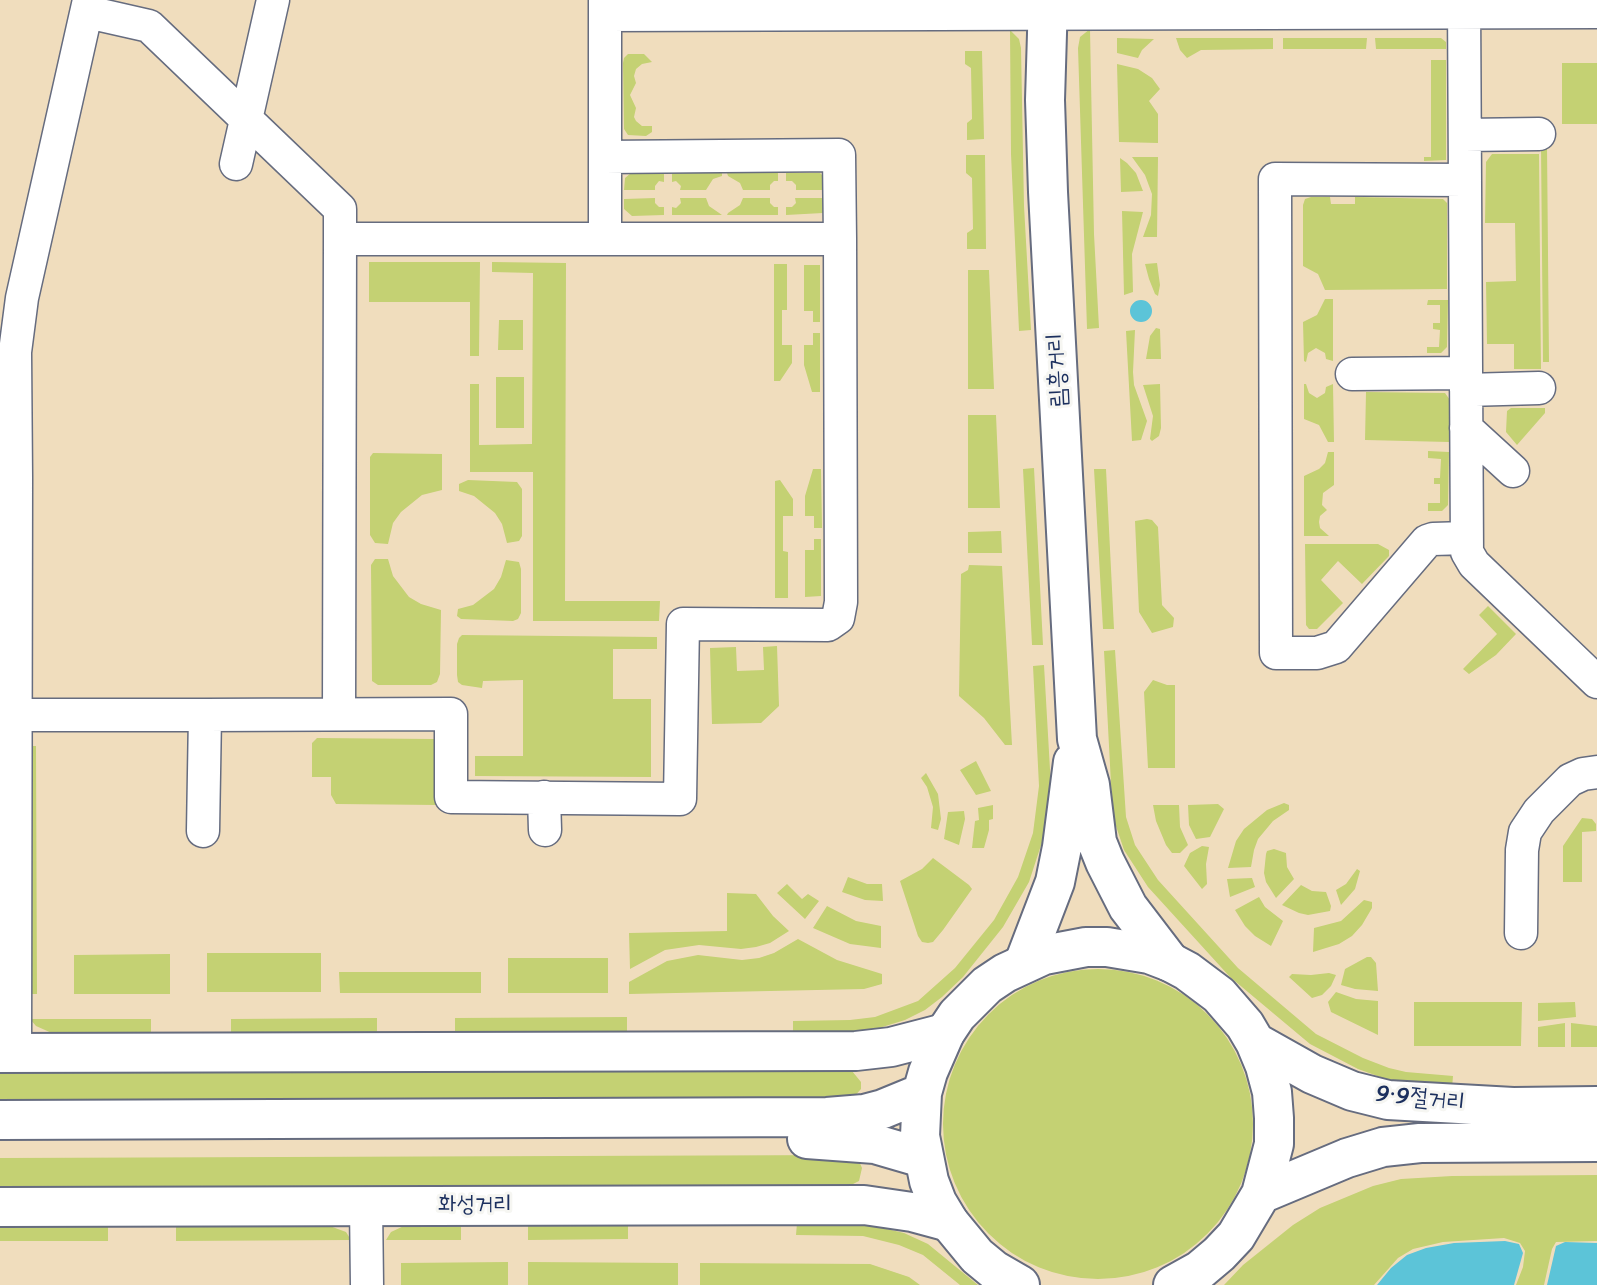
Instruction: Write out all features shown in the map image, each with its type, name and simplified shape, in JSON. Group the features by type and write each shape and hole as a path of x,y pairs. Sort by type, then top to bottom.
{"main road":[{"name":"림흥거리","path":"1024,962 1055,882 1077,740 1048,192 1045,100 1047,7"},
{"name":"림흥거리","path":"1077,740 1090,785 1097,842 1105,862 1128,907 1170,962"},
{"path":"1020,1285 994,1270 977,1256 948,1223 937,1202 923,1158 920,1136 922,1093 931,1062 945,1033 957,1015 987,985 1024,962 1044,955 1086,947 1128,949 1170,962 1187,971 1219,995 1245,1025 1265,1066 1275,1118 1274,1143 1261,1194 1236,1236 1219,1254 1177,1284"},
{"path":"8,1053 856,1051 945,1033"},
{"name":"9·9절거리","path":"1255,1042 1312,1074 1352,1091 1388,1100 1513,1107 1597,1106"},
{"path":"0,1120 827,1117 883,1110 922,1093"},
{"path":"0,1143 819,1139 875,1144 923,1158"},
{"name":"9·9절거리","path":"1261,1194 1348,1158 1383,1147 1419,1143 1597,1142"},
{"name":"화성거리","path":"0,1207 864,1205 912,1212 948,1223"}],"street":[{"path":"236,164 273,0"},
{"path":"8,1053 8,478 15,352 22,298 88,6 149,26 340,209 339,714"},
{"path":"1464,6 1467,552 1474,564 1597,682"},
{"path":"605,238 605,8 1464,6 1597,12"},
{"path":"1465,135 1539,134"},
{"path":"8,715 451,714 451,797 680,799 683,624 828,625 838,618 841,602 839,155 605,157"},
{"path":"1465,180 1275,179 1276,653 1317,653 1336,647 1427,541 1466,538"},
{"path":"340,239 840,239"},
{"path":"1352,374 1539,388"},
{"path":"1466,428 1513,471"},
{"path":"202,831 205,715"},
{"path":"1521,933 1522,850 1525,832 1539,811 1570,780 1597,772"},
{"path":"544,797 545,831"},
{"path":"366,1205 367,1285"}],"green space":[{"path":"1090,29 1094,234 1099,328 1087,329 1078,48 1080,37"},
{"path":"1010,30 1019,39 1021,48 1024,206 1031,330 1019,331 1011,154"},
{"path":"1117,38 1154,39 1138,58 1117,53"},
{"path":"1176,38 1273,38 1273,49 1201,50 1187,58 1180,50"},
{"path":"1283,38 1367,38 1366,49 1283,49"},
{"path":"1375,38 1441,38 1446,42 1446,49 1376,49"},
{"path":"965,51 982,51 984,139 967,140 967,123 972,119 971,68 965,64"},
{"path":"628,54 644,54 652,62 642,64 636,69 636,83 630,95 636,108 636,121 642,126 652,126 652,132 646,136 628,135 624,129 623,63"},
{"path":"1431,60 1446,60 1446,160 1424,161 1424,157 1431,157"},
{"path":"1562,63 1597,63 1597,124 1562,124"},
{"path":"1117,64 1138,69 1152,78 1160,89 1149,101 1158,114 1158,143 1119,142"},
{"path":"1541,145 1547,145 1549,362 1543,362"},
{"path":"1492,154 1539,154 1541,369 1514,369 1514,344 1487,344 1486,282 1516,281 1515,223 1485,223 1486,162"},
{"path":"966,155 985,155 986,249 967,249 967,233 973,229 972,178 966,173"},
{"path":"1132,157 1158,157 1157,237 1143,237 1151,215 1152,194 1145,175"},
{"path":"1120,158 1136,173 1143,191 1121,192"},
{"path":"631,173 664,173 664,182 659,181 655,190 624,190 625,178"},
{"path":"672,173 722,173 722,176 713,179 706,190 680,190 681,186 676,181 672,182"},
{"path":"727,173 778,173 778,181 770,185 770,190 743,190 740,183"},
{"path":"786,173 820,173 824,177 825,190 796,190 792,181 786,181"},
{"path":"1330,197 1331,204 1355,204 1355,197 1443,199 1447,203 1447,289 1325,290 1318,274 1303,266 1303,205 1305,199"},
{"path":"655,198 659,207 664,207 664,215 632,216 624,209 624,199"},
{"path":"680,198 706,198 709,206 722,215 672,215 672,207 676,208 681,203"},
{"path":"743,198 770,198 770,203 778,207 778,215 727,215 740,205"},
{"path":"795,198 825,198 823,213 786,215 786,207 792,207 796,203"},
{"path":"1122,211 1143,212 1132,254 1133,292 1124,295"},
{"path":"369,262 480,262 479,356 470,356 470,302 369,302"},
{"path":"492,262 566,263 565,601 660,601 659,621 533,621 533,472 470,472 470,384 479,384 479,445 532,444 533,273 492,272"},
{"path":"1157,263 1160,285 1158,296 1145,264"},
{"path":"774,264 787,264 787,310 782,310 782,345 792,345 792,363 780,381 774,381"},
{"path":"804,265 820,265 820,322 813,322 813,311 804,311"},
{"path":"968,270 989,270 994,389 968,389"},
{"path":"1325,299 1333,299 1333,361 1326,359 1325,353 1316,348 1308,353 1306,362 1303,322 1317,315"},
{"path":"1428,300 1448,300 1447,347 1441,353 1427,353 1427,347 1439,347 1440,330 1433,329 1433,323 1440,323 1440,305 1427,305"},
{"path":"499,320 523,320 523,350 498,350"},
{"path":"1156,328 1160,329 1161,359 1146,359 1150,336"},
{"path":"1135,330 1134,385 1147,421 1141,440 1132,441 1126,331"},
{"path":"813,333 820,333 820,392 812,392 804,365 804,345 813,345"},
{"path":"496,377 524,377 524,428 496,428"},
{"path":"1160,384 1161,428 1159,436 1152,441 1153,416 1143,385"},
{"path":"1306,384 1309,393 1317,398 1325,393 1326,387 1333,384 1334,442 1328,442 1319,425 1304,419"},
{"path":"1366,392 1445,393 1450,400 1449,442 1365,440"},
{"path":"1511,408 1545,408 1545,413 1517,445 1506,432 1507,411"},
{"path":"968,415 996,415 1000,508 968,508"},
{"path":"355,442 356,684 352,684 353,446"},
{"path":"1428,451 1449,452 1448,505 1442,511 1428,511 1428,503 1440,503 1440,484 1434,484 1434,478 1440,478 1441,459 1428,458"},
{"path":"1328,452 1334,452 1334,485 1323,493 1322,505 1327,510 1320,516 1319,522 1320,528 1329,536 1304,536 1304,476 1325,463"},
{"path":"373,453 442,454 442,490 422,495 401,512 393,523 388,544 375,543 370,535 370,457"},
{"path":"1034,468 1043,645 1032,645 1023,469"},
{"path":"813,469 821,469 822,528 814,528 814,516 805,516 805,496"},
{"path":"1094,469 1106,469 1114,629 1103,629"},
{"path":"468,480 517,482 522,489 522,536 519,541 507,543 502,524 495,513 474,496 459,491 459,484"},
{"path":"780,480 793,499 793,516 783,516 783,551 788,552 788,598 775,598 775,481"},
{"path":"1152,520 1158,527 1162,605 1174,618 1173,627 1152,633 1139,612 1135,521"},
{"path":"1001,531 1002,553 968,553 968,532"},
{"path":"814,539 821,539 821,596 805,597 805,550 814,550"},
{"path":"1305,544 1378,544 1389,550 1389,556 1362,584 1338,561 1321,580 1343,603 1317,629 1309,629 1306,625"},
{"path":"375,559 388,559 393,576 409,597 441,610 440,674 437,682 431,685 378,685 372,681 371,565"},
{"path":"506,560 519,562 521,569 521,613 518,619 461,619 457,616 458,609 473,605 494,589"},
{"path":"969,565 1002,566 1012,745 1005,745 984,718 959,696 961,574 968,570"},
{"path":"1488,606 1516,634 1496,655 1469,674 1463,669 1497,634 1479,615"},
{"path":"462,635 657,637 657,649 613,649 613,699 651,699 651,777 475,776 475,756 523,756 523,680 483,681 482,688 462,685 458,682 457,675 457,644"},
{"path":"777,646 779,706 761,723 712,724 710,648 736,647 737,671 764,670 763,647"},
{"path":"1115,650 1126,817 1135,845 1158,880 1238,968 1316,1034 1389,1068 1453,1076 1452,1088 1386,1079 1358,1069 1310,1044 1230,977 1148,887 1124,850 1114,820 1104,651"},
{"path":"1044,665 1051,787 1044,836 1029,882 1003,927 963,977 942,997 905,1020 879,1028 850,1032 793,1032 793,1021 875,1017 918,1001 955,968 994,920 1018,877 1033,833 1039,786 1033,666"},
{"path":"1153,680 1175,685 1175,768 1148,768 1144,692"},
{"path":"317,738 434,739 437,743 438,805 336,804 331,795 331,777 312,777 312,743"},
{"path":"29,746 36,746 37,994 30,994"},
{"path":"976,761 991,791 976,795 960,770"},
{"path":"926,773 938,794 941,819 938,830 931,828 933,807 927,787 921,778"},
{"path":"1284,803 1289,805 1289,810 1273,821 1258,839 1251,867 1228,868 1236,841 1244,829 1267,810"},
{"path":"1218,804 1224,809 1210,837 1196,839 1189,825 1188,805"},
{"path":"993,805 993,819 989,820 984,848 972,848 975,821 979,820 978,808"},
{"path":"1153,805 1179,805 1180,827 1188,845 1180,853 1172,853 1166,845"},
{"path":"964,811 965,819 959,845 944,839 948,812"},
{"path":"1582,818 1592,819 1596,824 1596,831 1582,832 1582,882 1563,882 1563,846"},
{"path":"1202,846 1209,847 1207,884 1202,889 1184,866 1190,853"},
{"path":"1274,849 1286,853 1287,867 1294,879 1276,898 1264,873 1267,851"},
{"path":"933,858 972,889 943,930 933,942 928,943 922,942 918,936 900,881 922,869"},
{"path":"1357,869 1360,871 1355,889 1341,905 1336,890 1346,884"},
{"path":"848,877 867,884 882,884 883,901 865,900 842,892"},
{"path":"1252,878 1255,887 1230,897 1227,879"},
{"path":"787,884 802,899 808,894 819,901 805,919 777,893"},
{"path":"1301,885 1312,891 1326,892 1330,911 1308,915 1282,905"},
{"path":"727,893 756,894 789,931 770,943 756,947 741,949 699,945 665,950 630,969 629,933 727,931"},
{"path":"1259,897 1265,907 1283,921 1271,946 1245,926 1235,910"},
{"path":"1364,900 1372,902 1372,908 1352,936 1339,944 1313,952 1314,928 1341,921"},
{"path":"827,906 856,921 881,926 881,948 850,944 813,928"},
{"path":"798,939 837,960 882,974 882,984 864,989 629,994 629,982 667,961 698,955 742,960 759,958"},
{"path":"207,953 321,953 321,992 207,992"},
{"path":"170,954 170,994 74,994 74,955"},
{"path":"1371,957 1376,963 1378,991 1341,985 1345,969"},
{"path":"508,958 608,958 608,993 508,993"},
{"path":"1098,969 1128,972 1157,981 1184,995 1208,1014 1227,1038 1241,1065 1250,1094 1253,1124 1250,1154 1241,1183 1227,1210 1208,1234 1184,1253 1157,1267 1128,1276 1098,1279 1068,1276 1039,1267 1012,1253 988,1234 969,1210 955,1183 946,1154 943,1124 946,1094 955,1065 969,1038 988,1014 1012,995 1039,981 1068,972"},
{"path":"339,972 481,972 481,993 340,993"},
{"path":"1292,974 1336,975 1331,986 1322,995 1312,998 1289,977"},
{"path":"1336,992 1356,999 1378,1001 1378,1035 1331,1012 1328,1002"},
{"path":"1414,1002 1522,1002 1521,1046 1414,1046"},
{"path":"1575,1002 1576,1017 1538,1021 1538,1003"},
{"path":"627,1017 627,1032 455,1033 455,1018"},
{"path":"377,1018 377,1033 231,1033 231,1019"},
{"path":"30,1019 151,1019 151,1033 54,1034 36,1026"},
{"path":"1565,1023 1565,1047 1538,1047 1538,1027"},
{"path":"1571,1023 1597,1026 1597,1047 1571,1047"},
{"path":"852,1071 861,1082 861,1089 852,1099 0,1104 0,1072"},
{"path":"847,1155 859,1161 862,1168 859,1181 847,1187 0,1190 0,1158"},
{"path":"1597,1175 1597,1241 1556,1242 1544,1285 1516,1285 1523,1267 1525,1251 1520,1243 1504,1238 1443,1242 1413,1249 1398,1258 1374,1285 1224,1285 1243,1265 1293,1225 1320,1208 1373,1186 1401,1179 1452,1176"},
{"path":"797,1223 865,1224 904,1233 928,1244 978,1285 960,1285 923,1255 899,1245 863,1236 796,1235"},
{"path":"461,1224 461,1240 386,1240 391,1232 406,1225"},
{"path":"528,1224 628,1224 628,1239 528,1240"},
{"path":"108,1225 108,1241 0,1241 0,1226"},
{"path":"176,1225 327,1225 346,1232 351,1240 176,1241"},
{"path":"508,1262 508,1285 401,1285 401,1263"},
{"path":"528,1262 678,1263 678,1285 528,1285"},
{"path":"700,1263 870,1264 909,1277 920,1285 700,1285"}],"water":[{"path":"1141,300 1149,303 1152,311 1149,319 1141,322 1133,319 1130,311 1133,303"},
{"path":"1505,1241 1519,1244 1523,1253 1514,1285 1377,1285 1391,1268 1407,1255 1426,1248 1454,1243"},
{"path":"1565,1242 1597,1243 1597,1285 1547,1285 1556,1246"}]}
